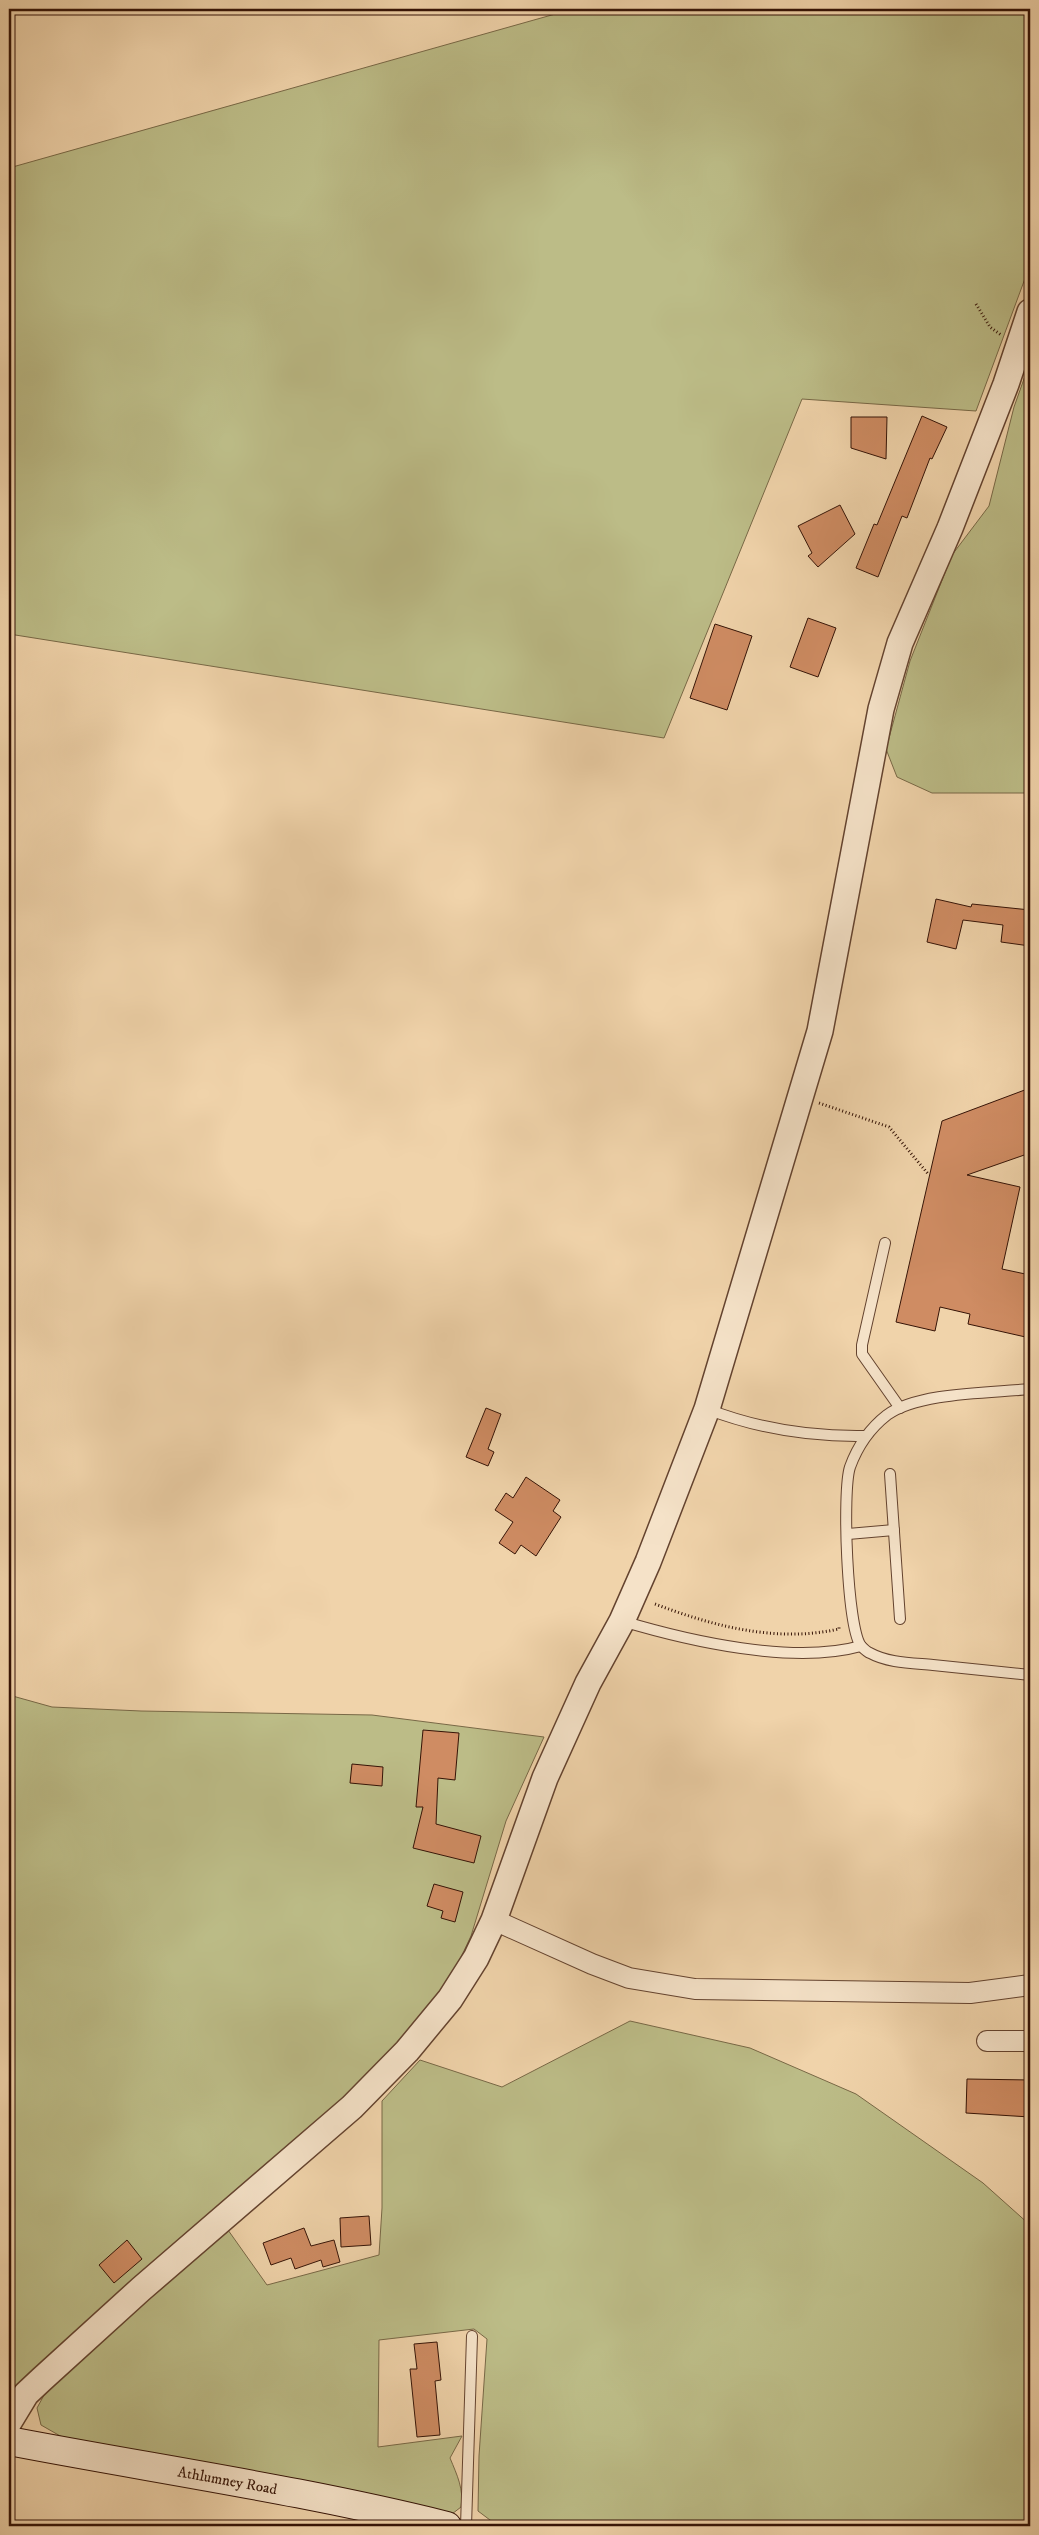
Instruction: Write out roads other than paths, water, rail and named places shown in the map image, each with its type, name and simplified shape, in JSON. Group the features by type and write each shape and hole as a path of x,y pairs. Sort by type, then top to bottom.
{"main road":[{"name":"Athlumney Road","path":"9,2441 385,2519 447,2526"}],"street":[{"path":"9,2422 26,2394 36,2384 141,2289 352,2107 407,2051 450,1999 476,1958 494,1920 545,1778 588,1683 622,1621 648,1562 707,1409 802,1098 820,1032 881,709 897,652 920,593 953,520 1030,312"},
{"path":"494,1920 592,1964 629,1978 696,1988 970,1993 1030,1985"},
{"path":"987,2041 1030,2041"}],"lane":[{"path":"885,1243 862,1345 865,1361 900,1408"},
{"path":"1030,1390 929,1399 900,1408 889,1414 865,1436 850,1468 846,1486 852,1614 861,1646 869,1653 893,1661 1030,1675"},
{"path":"707,1409 742,1423 825,1436 865,1436"},
{"path":"890,1474 900,1619"},
{"path":"848,1534 894,1530"},
{"path":"622,1621 683,1638 751,1648 811,1653 832,1652 861,1646"},
{"path":"466,2526 472,2336"}]}
